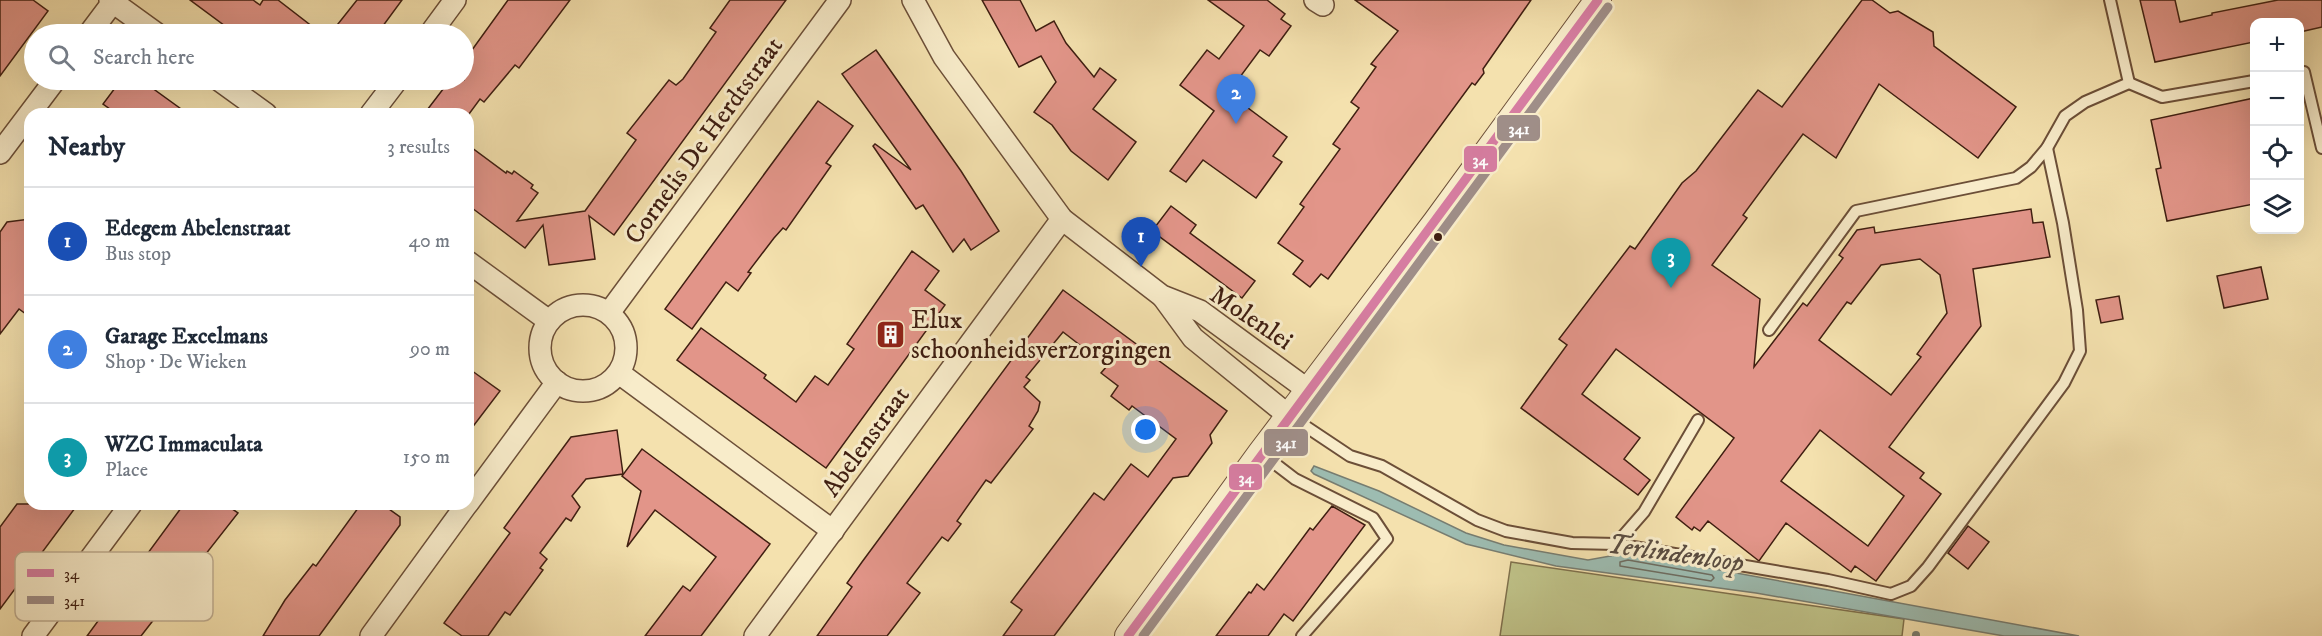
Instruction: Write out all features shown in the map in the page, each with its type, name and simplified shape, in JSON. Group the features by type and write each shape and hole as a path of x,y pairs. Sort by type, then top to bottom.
{"street":[{"path":"438,24 456,0"},
{"name":"Cornelis De Herdtstraat","path":"609,313 840,0"},
{"path":"913,0 944,57 1062,219 1162,296 1193,338 1289,416"},
{"path":"1128,636 1598,0"},
{"path":"96,24 112,1 143,24"},
{"path":"34,108 47,90"},
{"path":"233,90 258,108"},
{"path":"376,108 389,90"},
{"path":"0,153 24,121"},
{"name":"Abelenstraat","path":"756,636 1062,219"},
{"path":"474,266 549,321"},
{"name":"Molenlei","path":"1162,296 1200,311 1308,390"},
{"path":"577,305 597,307 609,313 620,325 626,341 626,358 619,373 606,385 590,391 572,390 557,382 548,372 540,347 549,321 558,312 577,305"},
{"path":"619,373 833,531"},
{"path":"474,496 557,382"},
{"path":"95,552 127,510"},
{"path":"370,636 464,510"},
{"path":"33,636 44,621"}],"lane":[{"path":"2110,0 2129,83"},
{"path":"2304,72 2322,148"},
{"path":"1769,330 1856,211 2016,178 2031,167 2047,148 2065,116 2085,102 2129,83 2162,96 2250,82"},
{"path":"1289,416 1350,456 1391,470 1477,520 1506,531 1572,543 1616,544 1891,594 1911,586 2064,383 2080,351 2074,289 2047,148"},
{"path":"1616,544 1644,512 1698,420"},
{"path":"1261,453 1295,479 1373,518 1387,539 1302,636"}],"green space":[{"path":"1511,562 1904,619 1902,636 1500,636"}],"water":[{"path":"1314,466 1379,491 1466,533 1504,545 1588,560 1627,553 2079,636 2004,636 1756,593 1556,566 1466,544 1314,474 1311,471"}],"building":[{"path":"0,0 33,0 48,11 38,24 24,24 24,44 0,76"},
{"path":"190,0 253,0 260,5 263,0 278,0 309,24 222,24"},
{"path":"357,0 402,0 384,24 338,24"},
{"path":"508,0 570,0 519,68 515,65 484,102 480,99 473,108 429,108 442,90 474,90 474,47"},
{"path":"730,0 786,0 614,235 589,216 595,259 549,265 543,225 525,248 474,210 474,149 506,173 507,171 512,174 514,171 533,185 531,188 538,193 517,221 585,211 636,140 627,133 669,80 676,85 683,79 716,32 710,28"},
{"path":"982,0 1020,0 1036,31 1054,21 1066,43 1094,77 1100,68 1116,80 1093,109 1136,142 1108,180 1071,151 1052,125 1034,112 1056,82 1041,56 1019,67"},
{"path":"1208,0 1267,0 1285,14 1281,19 1291,26 1269,56 1260,50 1228,93 1287,137 1273,156 1282,162 1256,198 1203,160 1186,182 1170,171 1214,111 1180,85 1207,50 1219,59 1244,26"},
{"path":"1355,0 1531,0 1483,69 1484,73 1475,85 1472,83 1328,279 1321,274 1310,287 1293,274 1303,261 1278,243 1304,207 1300,204 1340,149 1333,144 1359,108 1351,102 1376,67 1371,64 1398,31"},
{"path":"1862,0 1872,0 1890,13 1898,11 1933,32 1934,46 2016,107 1978,158 1879,84 1836,158 1803,134 1743,215 1747,218 1712,265 1760,299 1754,367 1803,303 1807,306 1843,258 1839,255 1857,230 1874,227 1875,233 2031,209 2033,223 2043,222 2050,257 1973,269 1981,326 1889,447 1924,473 1920,478 1941,494 1876,581 1855,566 1851,572 1786,523 1759,561 1708,521 1700,531 1694,527 1692,530 1676,517 1734,438 1616,349 1582,394 1640,438 1624,459 1650,480 1638,495 1521,408 1567,345 1559,339 1630,246 1635,249 1682,183 1696,171 1758,90 1782,107","holes":["1920,259 1940,275 1947,313 1917,354 1921,357 1891,395 1819,340 1847,302 1851,304 1881,265","1820,430 1904,496 1868,546 1781,481"]},
{"path":"2140,0 2175,0 2180,22 2278,0 2322,0 2322,27 2304,31 2304,18 2250,18 2250,43 2155,62"},
{"path":"876,50 961,171 999,231 971,250 964,239 953,252 923,205 916,209 873,146 875,144 911,170 842,74"},
{"path":"114,90 155,90 180,108 109,108 103,104"},
{"path":"2250,99 2250,205 2167,221 2156,169 2161,168 2151,120"},
{"path":"818,101 853,126 826,163 831,166 786,230 783,228 748,272 751,273 738,291 726,282 692,329 665,309"},
{"path":"1171,206 1196,225 1190,233 1255,281 1242,298 1152,231"},
{"path":"24,220 24,313 19,309 0,334 0,232 7,222"},
{"path":"912,251 939,271 925,290 945,305 826,468 677,360 701,328 766,375 764,378 796,402 815,376 828,385 854,349 847,344"},
{"path":"2261,267 2268,299 2224,308 2217,276"},
{"path":"1063,290 1227,411 1210,435 1212,443 1188,476 1173,478 1054,636 1003,636 1022,610 1011,602 1094,493 1104,500 1131,464 1148,477 1176,439 1132,406 1129,410 1111,396 1118,386 1101,373 1107,366 1063,332 1026,377 1030,380 1024,387 1040,402 1038,411 1029,426 1033,429 991,483 986,480 957,521 961,524 948,541 942,537 907,583 920,593 887,636 817,636 852,587 847,583"},
{"path":"2119,296 2123,319 2101,323 2096,300"},
{"path":"474,372 500,391 474,425"},
{"path":"617,430 623,474 586,479 572,496 580,507 571,521 566,518 540,553 547,559 540,568 543,570 510,615 505,612 488,636 462,636 444,623 510,533 504,528 571,437"},
{"path":"642,449 770,544 701,636 645,636 683,586 690,591 716,557 655,510 627,547 641,491 622,476"},
{"path":"17,504 24,504 24,510 74,510 42,552 15,552 15,589 0,609 0,527"},
{"path":"1332,506 1365,525 1293,621 1284,614 1268,636 1216,636 1257,584 1264,590 1310,528 1313,530"},
{"path":"180,510 234,510 238,513 207,552 149,552"},
{"path":"357,510 390,510 400,517 400,525 319,636 263,636 285,600 313,564 316,566"},
{"path":"1968,526 1989,542 1968,569 1948,553"},
{"path":"98,621 153,621 141,636 87,636"}],"transit line":[{"name":"34","path":"1128,636 1598,0"},
{"name":"341","path":"1143,636 1608,7"}],"place":[{"name":"Garage Excelmans","path":"1236,124"},
{"name":"Edegem Abelenstraat","path":"1141,267"},
{"name":"WZC Immaculata","path":"1671,288"},
{"name":"Elux schoonheidsverzorgingen","path":"890,334"}],"water label":[{"name":"Terlindenloop","path":"1676,553"}]}
